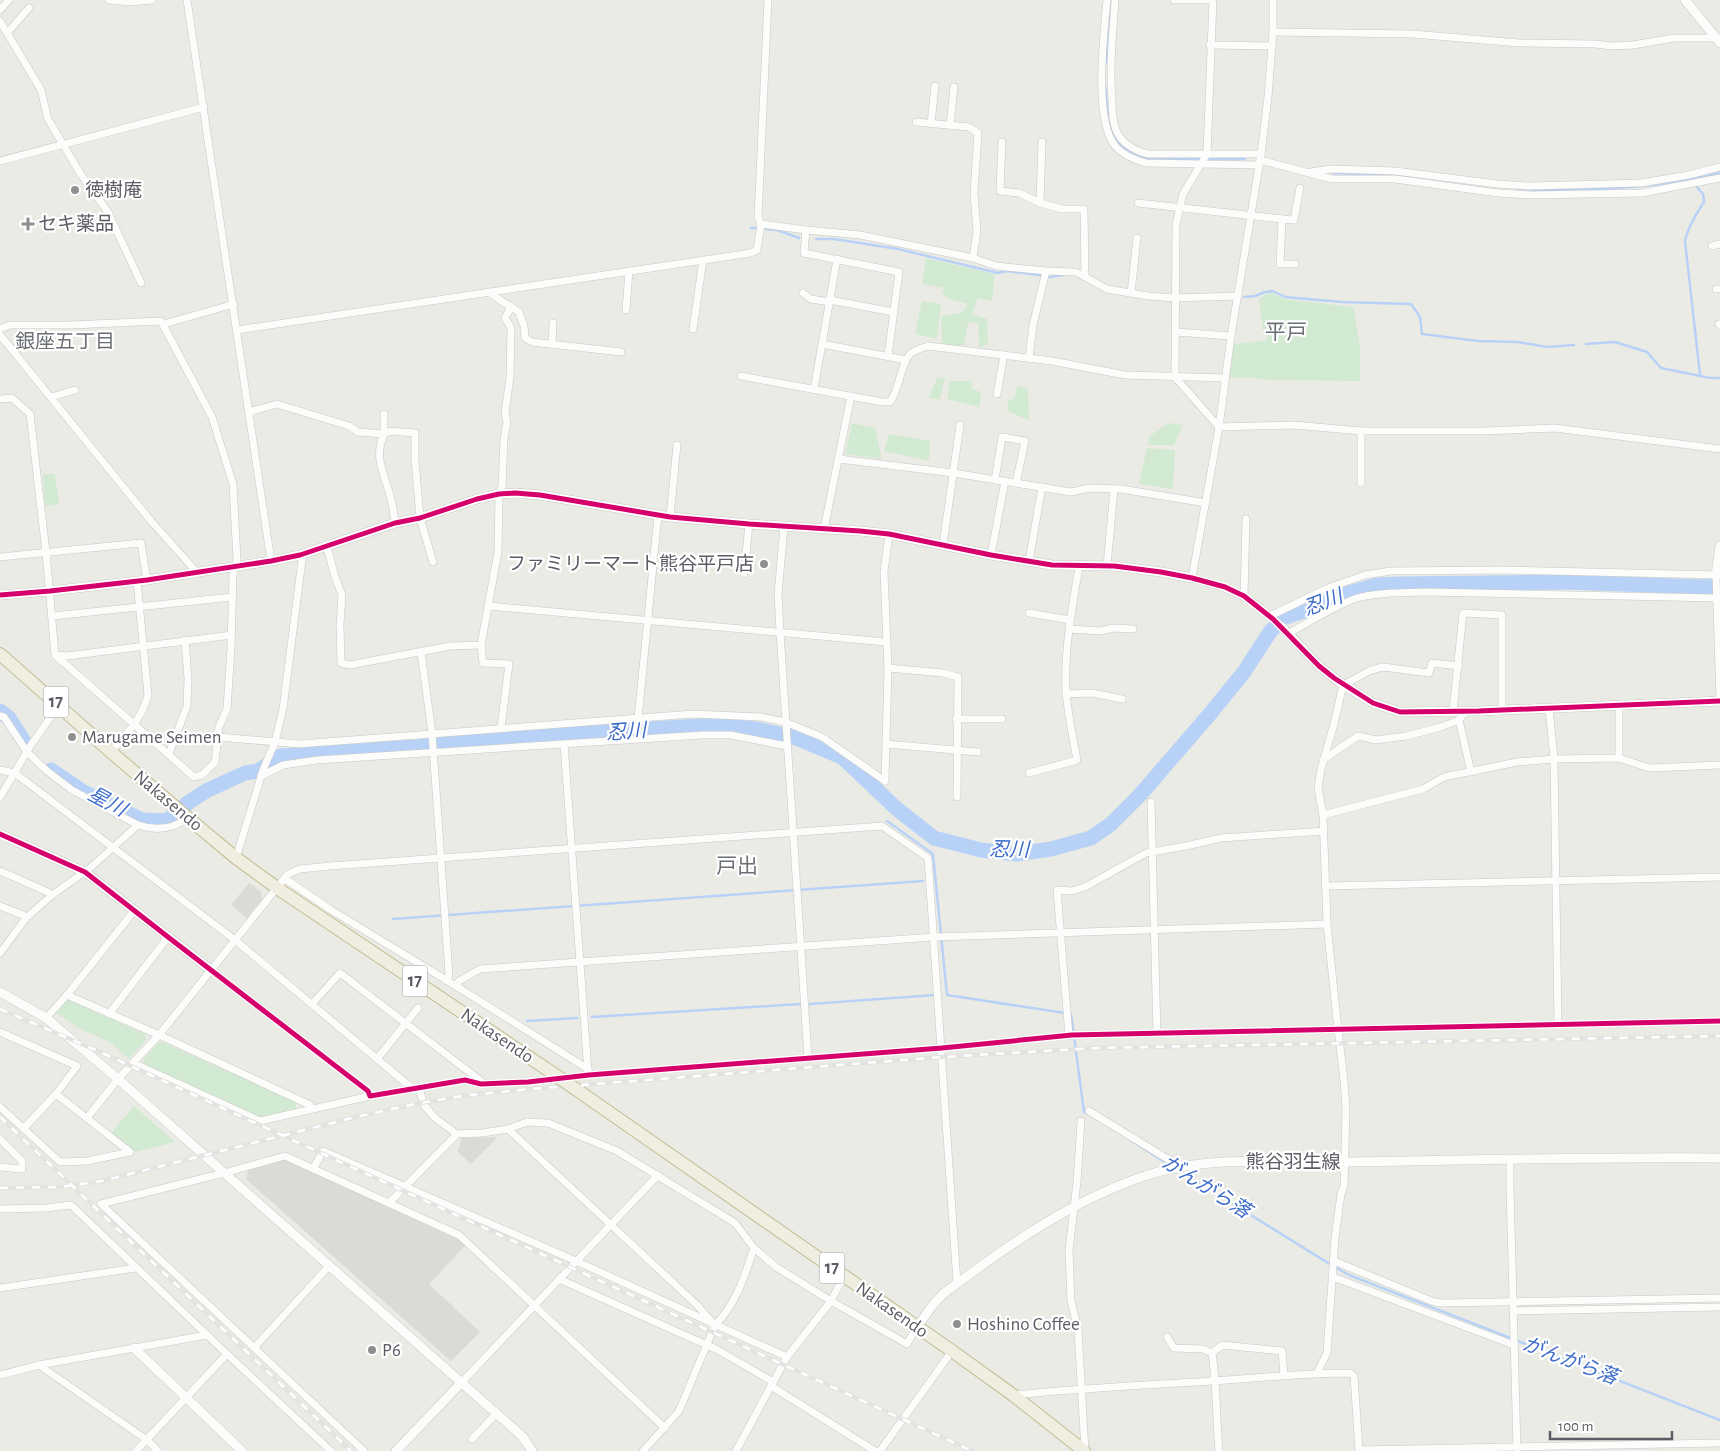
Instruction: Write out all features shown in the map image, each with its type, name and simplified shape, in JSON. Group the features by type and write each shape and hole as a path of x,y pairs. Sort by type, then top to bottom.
{"highway":[{"name":"Nakasendo","path":"0,654 111,752 236,858 280,883 952,1351 1014,1395 1084,1451"}],"street":[{"path":"0,10 9,0"},
{"path":"110,0 130,2 152,0"},
{"path":"187,0 271,561"},
{"path":"237,330 751,253 757,250 761,224 758,217 768,0"},
{"path":"1107,0 1101,67 1105,122 1116,147 1124,154 1140,162 1200,165 1260,159"},
{"path":"1116,0 1110,67 1113,121 1116,131 1123,141 1137,152 1148,154 1207,154 1260,159 1308,173 1331,169 1395,171 1497,184 1531,191 1642,193 1720,178"},
{"path":"1174,0 1208,0"},
{"path":"1213,0 1207,154 1183,194 1176,225 1176,377 1219,427"},
{"path":"1192,578 1219,427 1231,336 1260,159 1268,97 1273,32 1273,0"},
{"path":"1685,0 1719,40"},
{"path":"8,32 29,8"},
{"path":"0,21 41,90 48,119 62,144 108,212 141,283"},
{"path":"1273,32 1413,34 1520,43 1612,46 1632,45 1674,38 1719,40"},
{"path":"1210,45 1272,46"},
{"path":"931,123 935,86"},
{"path":"950,125 954,87"},
{"path":"0,161 204,107"},
{"path":"916,122 969,127 978,133 974,193 977,232 973,258"},
{"path":"1002,142 1000,191 1019,193 1062,209 1084,209 1085,277"},
{"path":"1040,202 1042,142"},
{"path":"1531,191 1641,183 1689,175 1720,167"},
{"path":"1138,203 1294,220 1300,188"},
{"path":"1282,219 1280,264 1295,264"},
{"path":"761,224 860,235 973,258 996,266 1076,272 1108,288 1131,293 1175,298 1238,296"},
{"path":"806,230 804,253 898,272 888,356"},
{"path":"1131,293 1137,238"},
{"path":"814,389 837,259"},
{"path":"693,329 704,260"},
{"path":"626,310 629,271"},
{"path":"1029,358 1033,325 1046,271"},
{"path":"488,292 519,312 524,326 525,338 532,342 621,352"},
{"path":"803,293 811,299 893,312"},
{"path":"164,324 234,304"},
{"path":"501,728 509,664 483,663 481,645 498,552 499,494 502,487 504,440 507,422 505,413 510,377 511,328 505,318 511,307"},
{"path":"0,328 10,325 71,325 161,321 212,418 233,484 237,560 233,574 232,635 227,709 219,727 215,762 202,775 194,777 55,655 53,616 30,414 12,398 0,399"},
{"path":"552,344 553,323"},
{"path":"1176,332 1231,336"},
{"path":"0,334 145,514 194,570 194,574"},
{"path":"822,344 906,360"},
{"path":"741,376 890,402 895,396 906,360 910,354 928,346 1029,358 1125,375 1225,378"},
{"path":"997,394 1004,355"},
{"path":"51,397 75,390"},
{"path":"824,529 851,396"},
{"path":"249,412 278,404 349,426 358,432 384,434 391,432 415,432 415,460 420,518 433,562"},
{"path":"384,414 384,434 380,444 379,464 391,499 395,523"},
{"path":"943,545 960,425"},
{"path":"1219,427 1294,425 1361,430 1555,428 1720,448"},
{"path":"1361,430 1361,483"},
{"path":"995,480 1002,437 1025,441 1016,483"},
{"path":"670,517 677,446"},
{"path":"839,459 953,473 1071,492 1090,488 1114,488 1206,502"},
{"path":"990,555 1004,481"},
{"path":"1029,561 1042,487"},
{"path":"1107,566 1114,488"},
{"path":"0,595 142,581 271,561 327,547 395,523 420,518 477,499 499,494 515,493 540,495 670,517 889,534 990,555 1052,565 1079,567 1107,566 1161,572 1192,578 1244,596 1272,618 1319,666 1373,703 1400,712 1502,710 1720,701 1716,598 1720,546"},
{"path":"638,719 646,621 658,515"},
{"path":"1244,596 1246,519"},
{"path":"744,574 750,524"},
{"path":"784,527 778,594 808,1057"},
{"path":"218,737 280,744 299,744 693,714 761,717 822,737 885,781 888,668 884,572 889,534"},
{"path":"0,557 141,543 142,581 140,607 148,695 144,710 111,752"},
{"path":"327,547 342,595 340,625 341,663 350,665 450,646 481,645"},
{"path":"236,858 262,773 275,742 287,688 302,560 300,555"},
{"path":"1029,773 1077,760 1066,694 1066,666 1070,620 1079,567"},
{"path":"1272,618 1328,588 1365,574 1391,571 1500,570 1718,575"},
{"path":"1285,631 1356,598 1389,593 1435,592 1716,598"},
{"path":"53,616 232,597"},
{"path":"489,606 886,642"},
{"path":"1029,613 1070,620"},
{"path":"1453,711 1463,613 1502,614 1502,710"},
{"path":"1070,629 1100,631 1113,628 1133,629"},
{"path":"55,655 67,656 232,635"},
{"path":"168,754 187,706 188,679 185,640"},
{"path":"421,652 432,735 449,974 447,981"},
{"path":"1343,684 1371,670 1383,668 1429,673 1432,663 1459,666"},
{"path":"888,668 943,673 958,677 956,719 957,798"},
{"path":"1316,1373 1327,1353 1334,1261 1341,1194 1344,1186 1346,1109 1327,924 1324,831 1318,788 1343,684"},
{"path":"1066,694 1092,693 1122,699"},
{"path":"0,797 29,749 59,705"},
{"path":"1619,705 1619,758"},
{"path":"1549,708 1554,759 1558,1024"},
{"path":"1324,758 1358,736 1376,740 1406,736 1441,727 1458,720 1466,711"},
{"path":"0,716 4,717 47,772 72,790 147,828 172,827 190,819"},
{"path":"956,719 1002,719"},
{"path":"1458,720 1471,772"},
{"path":"262,773 283,765 317,760 702,735 731,735 787,744"},
{"path":"564,744 588,1072"},
{"path":"886,744 978,752"},
{"path":"1323,816 1423,790 1444,777 1517,762 1554,759 1619,758 1649,768 1720,765"},
{"path":"0,770 15,773 235,940 377,1059 416,1088 424,1105 441,1124 457,1134 508,1129 527,1122 548,1123 617,1151 735,1223 754,1248 776,1267 831,1301 907,1344 917,1327"},
{"path":"1151,802 1157,1034"},
{"path":"0,953 26,918 85,872 138,825"},
{"path":"87,1118 118,1079 159,1035 288,874 300,870 330,866 882,826 928,858 935,937 957,1283"},
{"path":"1072,1036 1067,1019 1057,890 1072,891 1085,887 1146,853 1220,838 1324,831"},
{"path":"0,834 85,872 368,1091 370,1096"},
{"path":"0,871 48,892 52,896"},
{"path":"1326,886 1720,877"},
{"path":"280,883 331,910 456,986 588,1072"},
{"path":"0,906 26,918"},
{"path":"46,1018 67,995 134,911"},
{"path":"456,986 460,981 480,969 801,946 935,937 1327,924"},
{"path":"109,1014 168,937"},
{"path":"312,1004 340,973 481,1081 481,1084"},
{"path":"0,992 46,1018 118,1079 523,1437 532,1451"},
{"path":"67,995 159,1035 310,1105 311,1108"},
{"path":"377,1059 418,1008"},
{"path":"133,1063 260,1121 370,1096 465,1080 481,1084 528,1082 588,1072 942,1048 1072,1036 1720,1021"},
{"path":"0,1032 77,1066 56,1094 24,1128"},
{"path":"0,1106 60,1162 87,1161 130,1152 56,1094"},
{"path":"1089,1111 1183,1167"},
{"path":"1081,1121 1069,1250 1071,1301 1078,1330 1084,1451"},
{"path":"508,1129 697,1305 715,1326"},
{"path":"389,1203 457,1134"},
{"path":"0,1139 22,1161 22,1169 0,1168"},
{"path":"313,1169 323,1151 576,1261 787,1358"},
{"path":"364,1451 101,1204 285,1156 459,1235 665,1428"},
{"path":"1510,1158 1517,1448"},
{"name":"熊谷羽生線","path":"917,1327 943,1294 1047,1221 1074,1206 1125,1183 1168,1170 1234,1162 1344,1162 1510,1158 1720,1158"},
{"path":"396,1451 658,1175"},
{"path":"0,1208 46,1208 72,1205 136,1268 331,1451"},
{"path":"643,1451 679,1410 715,1326 722,1319 740,1288 754,1248"},
{"path":"1334,1261 1434,1302 1720,1298"},
{"path":"254,1348 329,1266"},
{"path":"0,1288 136,1268"},
{"path":"1333,1273 1514,1345"},
{"path":"736,1451 787,1358 831,1301 844,1276"},
{"path":"559,1279 718,1350 875,1451"},
{"path":"1430,1313 1434,1302"},
{"path":"1513,1311 1720,1307"},
{"path":"0,1375 39,1365 207,1335"},
{"path":"1167,1337 1174,1348 1203,1349 1212,1353"},
{"path":"1212,1353 1222,1345 1282,1351 1284,1375"},
{"path":"134,1348 242,1451"},
{"path":"880,1451 952,1351"},
{"path":"1212,1353 1219,1451"},
{"path":"136,1451 227,1354"},
{"path":"39,1365 147,1440 158,1451"},
{"path":"1014,1395 1082,1388 1316,1373 1350,1373 1354,1376 1359,1450 1490,1450 1720,1443"},
{"path":"472,1439 496,1414"}],"shaded area":[{"path":"249,883 261,892 262,899 247,918 231,905"},
{"path":"498,1137 471,1164 457,1151 461,1138"},
{"path":"284,1159 459,1240 465,1246 429,1284 480,1332 451,1361 246,1179 249,1169"}],"green space":[{"path":"926,258 995,274 992,301 978,298 972,314 987,319 988,344 979,348 978,323 968,322 964,345 942,347 941,316 962,313 968,304 948,299 942,292 944,288 922,284"},
{"path":"1273,293 1284,299 1353,307 1360,345 1360,381 1229,378 1234,344 1268,340 1263,330 1259,300 1266,294"},
{"path":"922,301 941,304 937,339 915,334"},
{"path":"937,378 945,378 940,399 929,398"},
{"path":"950,381 972,381 972,389 981,392 979,407 947,399"},
{"path":"1018,386 1028,389 1029,420 1007,411 1008,400 1014,399"},
{"path":"852,423 875,428 882,459 845,454"},
{"path":"1168,423 1183,425 1174,445 1148,445 1149,437"},
{"path":"889,434 930,441 929,461 884,451"},
{"path":"1147,448 1175,450 1173,489 1139,484"},
{"path":"43,474 55,474 59,504 45,506"},
{"path":"66,999 145,1034 146,1040 129,1059 110,1042 78,1028 55,1012"},
{"path":"162,1042 296,1102 296,1109 259,1117 144,1065 143,1060 158,1043"},
{"path":"134,1106 175,1142 135,1152 111,1133"}],"waterway":[{"path":"1106,63 1111,0"},
{"path":"1105,86 1108,116"},
{"path":"1109,123 1115,136 1123,146 1139,157 1146,159 1201,159"},
{"path":"1207,159 1245,159"},
{"path":"1333,173 1411,176"},
{"path":"1516,188 1552,190 1629,187 1684,181 1720,173"},
{"path":"1695,185 1703,194 1704,202 1690,226 1685,241 1700,375"},
{"path":"751,228 757,228"},
{"path":"766,229 777,230 799,238"},
{"path":"816,239 834,239 898,249 998,273 1006,271 1040,275"},
{"path":"1050,277 1063,275"},
{"path":"1244,297 1273,291 1285,297 1342,302 1411,304 1420,317 1422,334 1478,341 1518,342 1547,347 1574,345"},
{"path":"1586,344 1615,342 1647,352 1661,368 1710,378 1720,378"},
{"name":"忍川","path":"51,770 82,791 142,820 167,821 189,802 206,791 245,773 258,771 281,756 416,747 543,735 717,725 756,729 794,737 842,757 897,809 934,838 981,850 1017,854 1051,849 1091,838 1111,824 1139,796 1209,715 1244,672 1270,632 1283,618 1349,593 1377,585 1564,582 1705,587 1720,585"},
{"name":"星川","path":"0,711 9,718 25,743"},
{"name":"がんがら落","path":"887,821 933,854 947,995 1071,1014 1084,1112 1088,1114"},
{"path":"393,919 923,881"},
{"path":"810,1004 935,995"},
{"path":"592,1017 801,1004"},
{"path":"527,1021 577,1018"},
{"name":"がんがら落","path":"1129,1139 1171,1166"},
{"name":"がんがら落","path":"1178,1170 1349,1275 1720,1420"}],"railway":[{"path":"0,1009 98,1051 972,1451"},
{"path":"0,1188 60,1187 102,1181 360,1116 420,1103 469,1095 531,1089 942,1057 1096,1048 1720,1036"},
{"path":"0,1117 351,1451"}],"cycle path":[{"path":"0,595 147,580 271,561 300,555 395,523 420,518 477,499 499,494 515,493 540,495 670,517 889,534 991,555 1052,565 1114,566 1192,578 1225,587 1244,596 1273,619 1319,666 1334,678 1373,703 1400,712 1479,711 1720,701"},
{"path":"0,834 85,872 368,1091 370,1096 465,1080 481,1084 528,1082 589,1075 942,1048 1072,1035 1720,1021"}],"place":[{"name":"徳樹庵","path":"75,190"},
{"name":"セキ薬品","path":"28,224"},
{"name":"ファミリーマート熊谷平戸店","path":"764,564"},
{"name":"Marugame Seimen","path":"72,737"},
{"name":"Hoshino Coffee","path":"957,1324"},
{"name":"P6","path":"372,1350"}],"district":[{"name":"平戸","path":"1286,332"},
{"name":"銀座五丁目","path":"65,342"},
{"name":"戸出","path":"737,866"}]}
